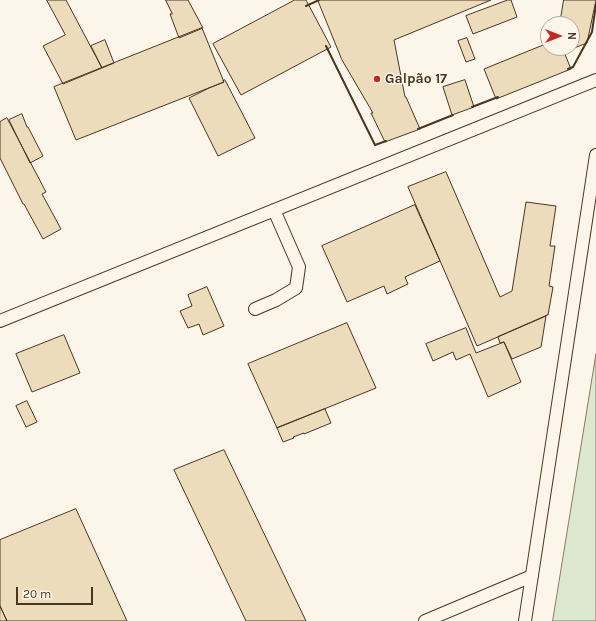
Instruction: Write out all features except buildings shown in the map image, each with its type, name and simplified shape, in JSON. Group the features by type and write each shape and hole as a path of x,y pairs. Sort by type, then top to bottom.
{"lane":[{"path":"0,321 596,80"},
{"path":"525,621 596,155"},
{"path":"255,309 276,300 296,288 299,267 274,210"},
{"path":"425,621 532,576"}],"green space":[{"path":"596,354 596,621 553,621"}],"wall":[{"path":"306,6 319,0"},
{"path":"568,69 573,67 592,32 596,4"},
{"path":"326,46 375,145 386,141"},
{"path":"472,107 498,97"},
{"path":"418,129 453,115"}],"place":[{"name":"Galpão 17","path":"377,79"}]}
